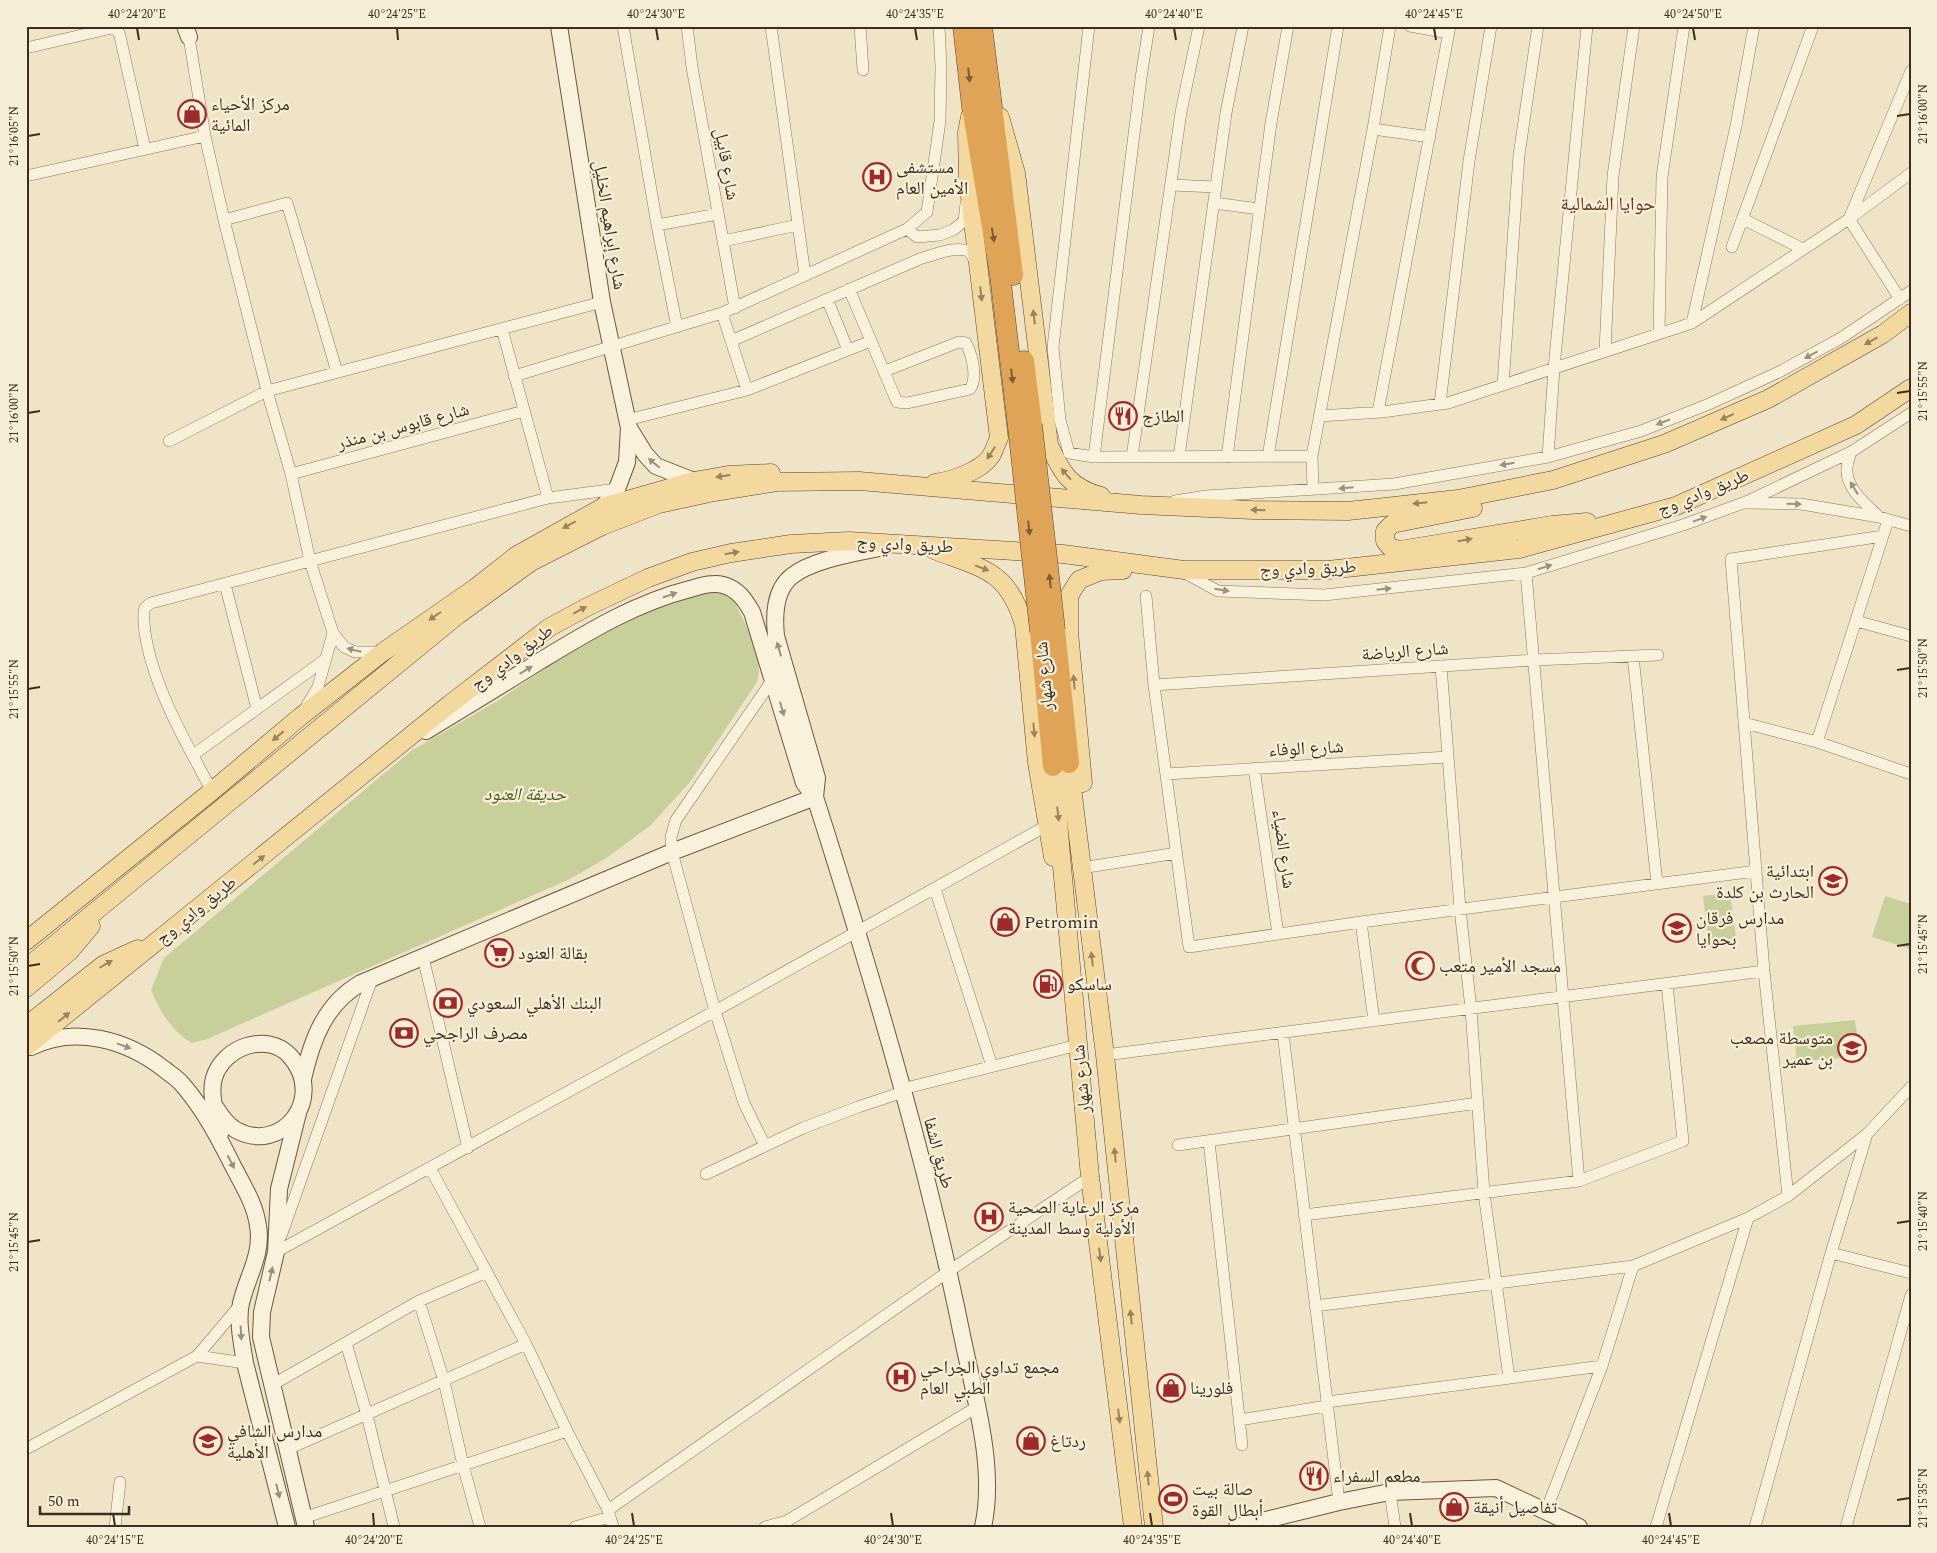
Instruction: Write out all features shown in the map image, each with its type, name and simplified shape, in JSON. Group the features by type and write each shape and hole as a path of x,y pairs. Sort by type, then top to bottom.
{"highway":[{"path":"963,26 972,107 1025,426"},
{"path":"982,26 990,82 1061,764"}],"main road":[{"path":"990,82 1016,173 1049,445 1060,468 1085,491 1141,506"},
{"path":"909,487 951,481 974,470 990,458 999,438 978,266 976,233 968,180 967,132 972,107"},
{"path":"26,941 212,791 300,717 383,652 475,588 517,555 604,507 694,481 728,475 782,472 909,487 1141,506 1348,511 1458,499 1552,480 1664,444 1768,398 1883,334 1911,313"},
{"name":"طريق وادي وج","path":"26,1048 450,704 550,627 648,578 692,562 731,553 791,544 849,541 1063,554 1171,568 1328,570 1519,549 1676,506 1856,425 1911,388"},
{"path":"1604,464 1560,491 1392,524 1385,531 1385,541 1391,548 1400,550 1552,525 1631,518"},
{"path":"26,968 119,894 458,615 531,562 602,526 659,504 714,492 777,482 859,481"},
{"path":"920,544 991,572 1010,590 1018,604 1024,625 1037,763 1046,826 1069,936"},
{"path":"1081,868 1090,855 1069,632 1069,596 1079,580 1100,571 1171,568"},
{"name":"شارع شهار","path":"1061,764 1081,868 1105,1055 1154,1527"},
{"name":"شارع شهار","path":"1061,764 1069,936 1090,1177 1133,1527"},
{"path":"26,988 70,951 119,894"},
{"path":"26,1026 103,965 161,938"}],"street":[{"name":"شارع إبراهيم الخليل","path":"559,26 602,302 628,424"},
{"path":"623,26 657,226 677,327"},
{"name":"شارع قابيل","path":"687,26 692,67 735,308"},
{"path":"770,26 805,275"},
{"path":"860,26 863,70"},
{"path":"514,376 735,308 906,229 927,212 940,121 941,67 939,26"},
{"path":"1089,26 1053,347 1060,420 1069,453 1094,458 1312,456"},
{"path":"1094,458 1149,26"},
{"path":"1132,457 1181,112 1199,26"},
{"path":"1179,457 1226,113 1242,26"},
{"path":"1227,457 1271,123 1288,26"},
{"path":"1268,457 1338,26"},
{"path":"1313,490 1312,456 1373,129 1390,26"},
{"path":"1378,412 1450,30 1410,26"},
{"path":"1440,404 1470,161 1491,26"},
{"path":"1503,384 1519,155 1538,26"},
{"path":"1548,457 1554,368 1587,26"},
{"path":"1605,351 1613,176 1634,26"},
{"path":"1659,333 1662,177 1684,26"},
{"path":"1692,323 1736,126 1754,26"},
{"path":"1732,247 1813,26"},
{"path":"26,48 112,28 118,31 145,149"},
{"path":"188,30 205,136 224,220 267,391 291,474 310,561 333,634 344,647 355,652 383,652"},
{"path":"1849,219 1911,71"},
{"path":"1373,129 1430,137"},
{"path":"26,176 205,136"},
{"path":"1320,416 1378,412 1440,404 1692,323 1849,219 1911,173"},
{"path":"906,229 917,236 940,235 952,230 964,221 968,180"},
{"path":"1172,185 1216,187"},
{"path":"224,220 287,203 337,372"},
{"path":"1214,203 1259,209"},
{"path":"657,226 718,214"},
{"path":"1743,219 1803,249"},
{"path":"1849,219 1900,299"},
{"path":"723,241 798,225"},
{"path":"917,236 922,258"},
{"path":"731,341 922,258 954,249 962,249 969,251 978,266"},
{"path":"849,289 897,402 907,403 970,390 974,384 974,376 966,343 959,342 885,370"},
{"path":"1141,506 1206,496 1394,484 1548,457 1641,431 1718,400 1779,372 1841,338 1911,291"},
{"path":"827,299 848,350"},
{"path":"169,441 267,391 602,302"},
{"path":"722,313 748,390"},
{"path":"502,329 548,498"},
{"path":"628,424 748,390 871,341"},
{"name":"شارع قابوس بن منذر","path":"291,474 524,411"},
{"path":"1171,568 1218,591 1324,595 1526,573 1684,525 1746,502 1851,452 1911,413"},
{"path":"628,424 645,454 656,466 694,481"},
{"path":"604,507 617,489 627,462 628,424"},
{"path":"1817,742 1883,536 1883,519 1855,492 1848,479 1846,468 1851,452"},
{"path":"212,791 152,667 146,643 144,615 145,608 151,602 548,498 617,489"},
{"path":"1746,502 1800,504 1911,526"},
{"path":"1788,1196 1764,971 1731,559 1883,536"},
{"path":"815,797 817,778 776,636 774,618 777,601 782,587 792,576 807,568 824,561 896,544"},
{"path":"1526,573 1579,1181"},
{"path":"395,750 600,625 636,607 710,583 722,584 735,589 744,598 752,612 804,783 815,797"},
{"path":"225,584 256,709"},
{"path":"1146,596 1154,684 1189,947 1361,922 1756,871"},
{"path":"1856,621 1911,636"},
{"path":"300,717 318,687 333,634"},
{"name":"شارع الرياضة","path":"1154,684 1534,660 1658,655"},
{"path":"1633,656 1657,884"},
{"path":"193,755 326,659"},
{"path":"1441,666 1460,909 1471,1009 1484,1193 1510,1378"},
{"path":"765,1146 744,1103 715,1011 672,852 670,838 676,820 773,679"},
{"path":"1744,723 1817,742 1911,774"},
{"name":"شارع الوفاء","path":"1166,774 1448,756"},
{"name":"شارع الضياء","path":"1254,768 1278,934"},
{"path":"276,1252 279,1188 304,1094 304,1079 309,1053 334,1003 346,992 372,978 672,852 815,797"},
{"name":"طريق الشفا","path":"815,797 858,930 903,1091 949,1271 977,1407 988,1478 987,1505 983,1527"},
{"path":"276,1252 468,1148 1046,826"},
{"path":"1081,868 1177,854"},
{"path":"935,888 992,1066"},
{"path":"1361,922 1374,1021"},
{"path":"423,958 468,1148"},
{"path":"1105,1055 1764,971"},
{"path":"372,978 276,1252 262,1312 261,1337 304,1522 384,1491 566,1430"},
{"path":"1304,1215 1579,1181 1683,1141 1667,984"},
{"path":"1283,1033 1339,1502"},
{"path":"26,1048 45,1039 67,1036 100,1038 127,1046 153,1060 236,1130 250,1135 266,1135 280,1131 292,1122 298,1113"},
{"path":"287,1527 245,1363 241,1328 241,1304 259,1251 259,1228 254,1207 221,1143 214,1113 212,1093 214,1078 220,1064 231,1053 244,1046 259,1044 274,1046 288,1054 298,1065 304,1079"},
{"path":"706,1174 804,1128 903,1091 992,1066 1078,1045"},
{"path":"1315,1306 1633,1266 1748,1218 1788,1196 1867,1134 1909,1090"},
{"path":"1178,1145 1478,1103"},
{"path":"1755,1527 1831,1253 1867,1134"},
{"path":"1209,1141 1242,1445"},
{"path":"430,1168 526,1344 610,1518"},
{"path":"575,1527 610,1518 949,1271 1090,1177"},
{"path":"1656,1527 1748,1218"},
{"path":"1831,1253 1911,1273"},
{"path":"1546,1511 1602,1366 1633,1266"},
{"path":"272,1385 419,1301 488,1272"},
{"path":"1846,1527 1911,1295"},
{"path":"419,1301 444,1381 463,1465 480,1527"},
{"path":"26,1448 197,1356 241,1304"},
{"path":"346,1343 367,1414 394,1527"},
{"path":"288,1449 526,1344"},
{"path":"197,1356 245,1363"},
{"path":"1239,1420 1327,1404 1602,1366"},
{"path":"765,1527 788,1524 977,1407"},
{"path":"115,1527 120,1482"},
{"path":"1237,1527 1339,1502 1390,1492 1496,1488 1579,1527"},
{"path":"1390,1492 1395,1527"}],"green space":[{"name":"حديقة العنود","path":"714,589 734,601 753,640 758,661 759,672 757,682 690,782 651,825 608,857 570,879 207,1039 192,1043 173,1027 162,1013 151,990 164,958 411,751 499,700 547,667 636,615 670,602"},
{"path":"1730,893 1737,944 1709,947 1703,896"},
{"path":"1885,896 1911,904 1911,949 1872,937"},
{"path":"1855,1020 1860,1056 1797,1062 1793,1026"}],"place":[{"name":"مركز الأحياء المائية","path":"192,114"},
{"name":"مستشفى الأمين العام","path":"877,177"},
{"name":"الطازج","path":"1123,416"},
{"name":"ابتدائية الحارث بن كلدة","path":"1833,881"},
{"name":"Petromin","path":"1005,922"},
{"name":"مدارس فرقان بحوايا","path":"1677,928"},
{"name":"بقالة العنود","path":"499,953"},
{"name":"مسجد الأمير متعب","path":"1420,966"},
{"name":"ساسكو","path":"1048,984"},
{"name":"البنك الأهلي السعودي","path":"448,1003"},
{"name":"مصرف الراجحي","path":"404,1033"},
{"name":"متوسطة مصعب بن عمير","path":"1852,1048"},
{"name":"مركز الرعاية الصحية الأولية وسط المدينة","path":"989,1217"},
{"name":"مجمع تداوي الجراحي الطبي العام","path":"901,1377"},
{"name":"فلورينا","path":"1171,1388"},
{"name":"مدارس الشافي الأهلية","path":"208,1441"},
{"name":"ردتاغ","path":"1031,1441"},
{"name":"مطعم السفراء","path":"1314,1476"},
{"name":"صالة بيت أبطال القوة","path":"1173,1499"},
{"name":"تفاصيل أنيقة","path":"1454,1507"}],"district":[{"name":"حوايا الشمالية","path":"1608,203"}]}
